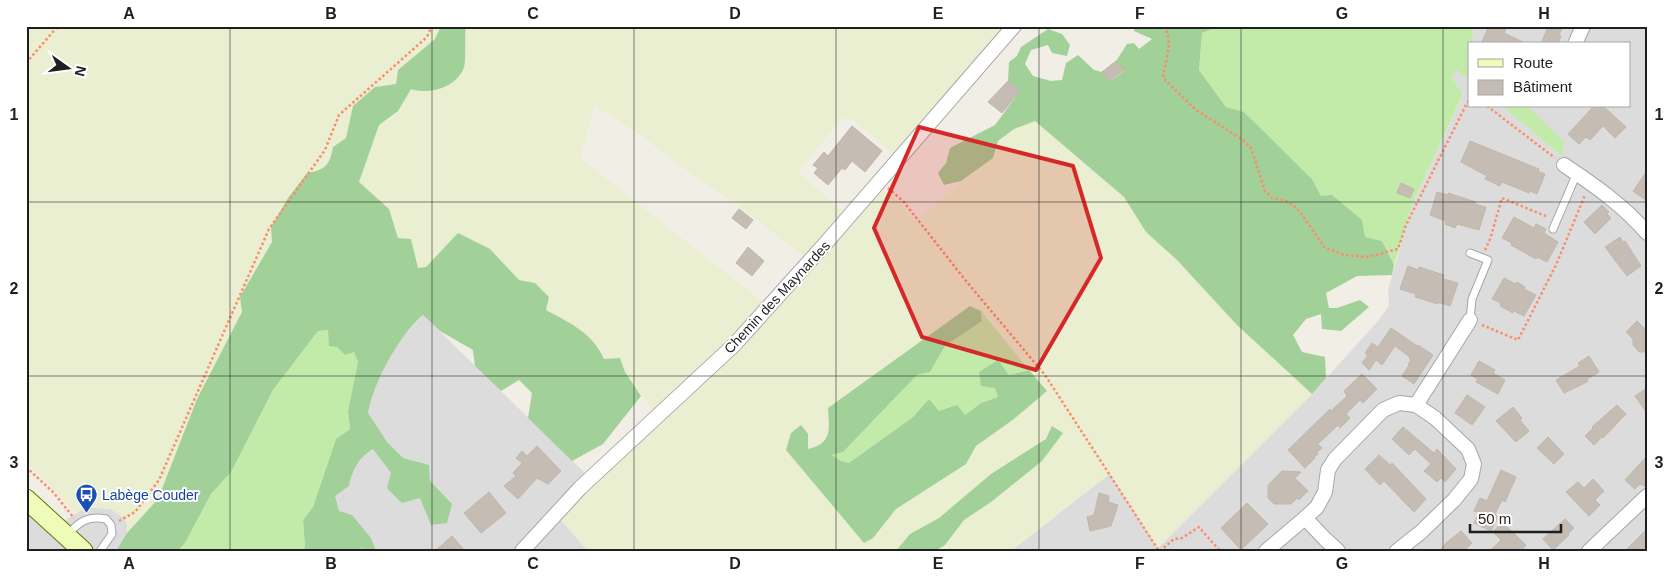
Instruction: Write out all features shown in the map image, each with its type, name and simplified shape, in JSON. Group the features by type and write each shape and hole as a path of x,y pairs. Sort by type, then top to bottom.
{"street":[{"name":"Chemin des Maynardes","path":"522,551 580,488 734,345 880,181 1014,26"},
{"path":"1577,42 1582,27"},
{"path":"1564,165 1591,182 1630,214 1647,233"},
{"path":"1416,405 1470,320"},
{"path":"1266,551 1317,507 1325,492 1328,470 1335,458 1383,410 1398,403 1416,405 1435,418 1468,449 1474,464 1471,479 1454,500 1401,550"},
{"path":"1589,551 1647,496"},
{"path":"26,499 72,529 83,551"},
{"path":"1305,518 1338,551"}],"lane":[{"path":"1553,229 1577,173"},
{"path":"1470,253 1488,260 1472,299 1470,320"},
{"path":"72,529 94,517 106,519 111,525 112,534 100,551"}],"path":[{"path":"26,64 58,26"},
{"path":"111,525 135,512 159,480 269,229 325,150 339,115 427,37 432,26"},
{"path":"1164,26 1169,33 1169,45 1163,78 1196,110 1243,140 1251,148 1264,191 1272,198 1292,204 1300,212 1325,248 1335,252 1367,257 1398,249 1406,225 1468,102"},
{"path":"1490,108 1564,165"},
{"path":"880,181 903,201 966,281 1045,375 1159,551 1174,539 1182,538 1199,527 1220,551"},
{"path":"1470,320 1518,340 1556,265 1591,182"},
{"path":"1481,257 1490,239 1502,198 1556,221"},
{"path":"26,466 53,492 72,529"}],"highlighted area":[{"path":"919,127 1073,166 1101,258 1036,370 922,337 874,228"}],"shaded area":[{"path":"1471,26 1647,26 1647,551 1011,551 1110,473 1158,548 1312,394 1378,321 1389,306 1388,290 1412,205 1463,95 1452,78"},
{"path":"423,315 588,476 552,510 588,551 304,551 384,358"},
{"path":"26,489 51,515 58,519 66,520 86,507 110,509 124,517 127,533 116,551 26,551"}],"green space":[{"path":"26,26 441,26 435,39 398,70 396,84 375,87 353,106 346,138 333,147 331,160 320,171 307,173 288,198 271,227 272,242 240,297 242,312 197,399 158,500 127,533 127,525 124,518 110,509 86,507 75,514 58,493 26,463"},
{"path":"441,26 466,26 463,70 454,81 440,89 418,91 411,89 398,111 379,125 359,182 389,209 398,238 411,239 418,268 426,267 458,233 490,249 519,280 535,283 549,297 546,310 572,324 587,335 594,342 604,359 620,358 625,372 641,396 603,444 572,461 528,418 532,393 519,380 501,391 475,366 473,350 440,331 423,315 405,335 388,360 376,387 368,413 387,442 403,458 429,465 430,481 452,504 447,523 431,525 420,498 402,503 387,488 391,473 373,449 357,464 349,486 335,496 339,511 352,515 371,538 376,551 365,551 362,548 357,551 304,551 303,520 313,507 336,439 350,429 348,411 358,362 354,352 345,355 337,347 329,346 328,330 318,331 273,390 231,472 211,494 185,543 178,551 116,551 127,533 158,499 197,399 242,312 240,297 272,242 271,227 288,198 307,173 326,166 333,147 346,138 353,106 375,87 396,84 398,70 435,39"},
{"path":"466,26 1008,26 897,156 852,119 841,119 798,172 844,213 806,258 735,203 669,158 644,137 594,106 580,158 764,303 737,335 654,412 625,372 620,358 604,359 599,346 578,328 546,310 549,297 535,283 519,280 490,249 458,233 426,267 417,268 411,239 398,238 389,209 359,182 379,125 398,111 411,89 465,30"},
{"path":"1135,26 1214,26 1212,29 1202,33 1199,70 1226,107 1244,112 1312,179 1321,196 1332,195 1362,220 1365,237 1382,241 1394,265 1392,275 1357,276 1326,293 1329,308 1337,308 1360,300 1369,307 1341,331 1322,329 1321,314 1306,319 1293,335 1302,352 1325,357 1326,378 1312,394 1237,325 1177,260 1146,232 1124,197 1035,121 1014,129 998,141 993,158 961,181 944,185 938,173 946,163 950,148 995,125 1020,91 1008,81 1009,62 1017,56 1021,47 1048,29 1062,34 1070,45 1067,56 1052,53 1048,45 1031,50 1025,64 1033,76 1051,81 1062,80 1066,63 1078,55 1094,70 1102,72 1110,81 1124,71 1116,61 1127,44 1134,43 1139,49 1152,39 1134,31"},
{"path":"1214,26 1472,26 1473,42 1468,42 1468,79 1456,69 1452,78 1463,94 1412,205 1394,265 1382,241 1365,237 1321,196 1312,179 1244,112 1226,107 1199,70 1202,33 1212,29"},
{"path":"1504,108 1529,108 1564,141 1562,156"},
{"path":"1035,121 1124,197 1146,232 1177,260 1237,325 1312,394 1158,548 1110,474 1011,551 935,551 945,545 964,520 991,502 1063,433 1053,426 1046,439 991,474 939,518 910,534 896,551 588,551 559,518 761,326 879,191 886,192 897,200 918,224 921,217 961,181 993,158 998,141 1014,129","holes":["970,306 981,311 1047,391 1014,419 976,446 966,464 896,509 873,538 865,543 786,450 801,425 808,434 808,449 820,445 829,433 934,333"]},
{"path":"970,306 981,311 982,321 945,346 930,372 917,375 843,452 831,455 849,463 913,417 929,399 939,411 957,405 965,415 981,403 998,397 995,388 981,386 979,372 998,360 1009,375 1029,370 1047,391 1014,419 976,446 966,464 896,509 873,538 864,543 786,450 791,433 801,425 808,434 808,449 822,443 826,439 829,429 828,408"},
{"path":"981,311 1029,370 1009,375 998,360 995,388 998,397 981,403 965,415 939,411 929,399 913,417 849,463 830,455 843,452 917,375 930,372 945,346 982,321"},
{"path":"328,330 337,347 354,351 358,362 348,411 350,429 336,439 313,507 303,520 304,551 178,551 185,543 211,494 231,472 273,390 318,331"},
{"path":"1052,426 1063,433 1042,461 991,502 964,520 945,545 935,551 896,551 910,534 939,518 991,474 1046,439"}],"building":[{"path":"1489,26 1507,26 1504,33 1523,42 1482,42"},
{"path":"1548,26 1563,26 1559,35 1561,36 1559,42 1542,42"},
{"path":"1116,61 1124,70 1109,81 1102,72"},
{"path":"1008,81 1020,91 1002,113 988,102"},
{"path":"1592,108 1605,108 1626,127 1615,138 1603,126 1590,140 1586,137 1579,144 1568,134"},
{"path":"852,126 882,151 865,172 852,161 845,170 842,168 828,185 814,173 818,168 813,165 824,152 828,156"},
{"path":"1470,141 1539,169 1538,171 1545,174 1537,194 1530,191 1529,193 1502,182 1500,186 1485,179 1487,176 1461,162"},
{"path":"1647,171 1647,201 1633,191"},
{"path":"1401,183 1414,189 1410,198 1397,193"},
{"path":"1437,192 1448,195 1448,193 1486,207 1479,230 1457,224 1455,228 1445,224 1446,221 1430,215"},
{"path":"1602,205 1609,212 1607,214 1611,218 1595,234 1584,222"},
{"path":"739,209 753,220 746,229 732,218"},
{"path":"1514,217 1534,228 1536,224 1546,229 1544,233 1558,242 1547,262 1537,257 1536,259 1502,238"},
{"path":"1620,237 1623,242 1625,241 1641,266 1627,276 1605,247"},
{"path":"748,247 764,261 752,276 736,263"},
{"path":"1408,266 1418,270 1419,267 1444,275 1443,279 1458,283 1450,306 1415,297 1416,294 1400,289"},
{"path":"1504,278 1516,284 1517,282 1525,287 1524,289 1536,295 1524,316 1514,311 1513,313 1500,306 1501,303 1492,299"},
{"path":"1637,321 1647,331 1647,352 1639,352 1633,345 1633,339 1626,332"},
{"path":"1391,328 1433,355 1414,384 1402,376 1409,365 1410,357 1395,346 1382,365 1376,360 1369,370 1362,363 1368,355 1365,353 1372,343 1378,347"},
{"path":"1589,356 1599,372 1587,379 1588,381 1583,384 1564,393 1556,380 1580,366 1578,363"},
{"path":"1479,361 1495,370 1493,373 1505,380 1498,394 1476,382 1478,379 1471,375"},
{"path":"1362,374 1377,389 1363,403 1360,400 1346,414 1350,418 1340,428 1338,425 1318,444 1322,448 1305,468 1288,450 1330,409 1331,411 1347,396 1344,391"},
{"path":"1647,388 1647,413 1635,396"},
{"path":"1467,395 1485,407 1472,425 1455,413"},
{"path":"1617,405 1626,414 1594,445 1585,436 1592,427"},
{"path":"1513,407 1529,431 1516,442 1496,421"},
{"path":"1403,427 1434,453 1437,449 1456,469 1445,482 1441,478 1437,482 1424,471 1431,464 1415,449 1409,455 1392,439"},
{"path":"1548,437 1564,454 1554,464 1537,448"},
{"path":"537,446 561,471 548,484 537,478 518,499 504,486 516,476 513,473 522,463 516,458 522,451 527,456"},
{"path":"1379,455 1390,465 1392,463 1426,499 1414,512 1384,481 1380,485 1365,469"},
{"path":"1647,456 1647,487 1640,484 1635,489 1625,480"},
{"path":"1501,470 1516,477 1505,502 1502,500 1495,514 1498,517 1491,531 1474,523 1479,513 1474,511 1480,498 1487,501"},
{"path":"1282,471 1301,472 1295,478 1308,491 1299,500 1297,498 1291,504 1274,504 1268,498 1268,485"},
{"path":"1593,479 1604,491 1595,500 1600,505 1589,516 1566,492 1578,482 1584,488"},
{"path":"489,492 506,513 481,533 464,513"},
{"path":"1099,493 1109,496 1108,502 1118,505 1111,526 1090,531 1087,517 1094,515"},
{"path":"1247,503 1268,524 1241,550 1221,528"},
{"path":"1565,519 1574,528 1553,550 1543,539"},
{"path":"1502,522 1526,545 1521,551 1490,551 1501,540 1493,532"},
{"path":"1647,529 1647,551 1625,551"},
{"path":"1461,531 1472,543 1464,551 1440,551 1446,543"},
{"path":"452,536 465,551 435,551"}],"place":[{"name":"Labège Couder","path":"86,514"}]}
